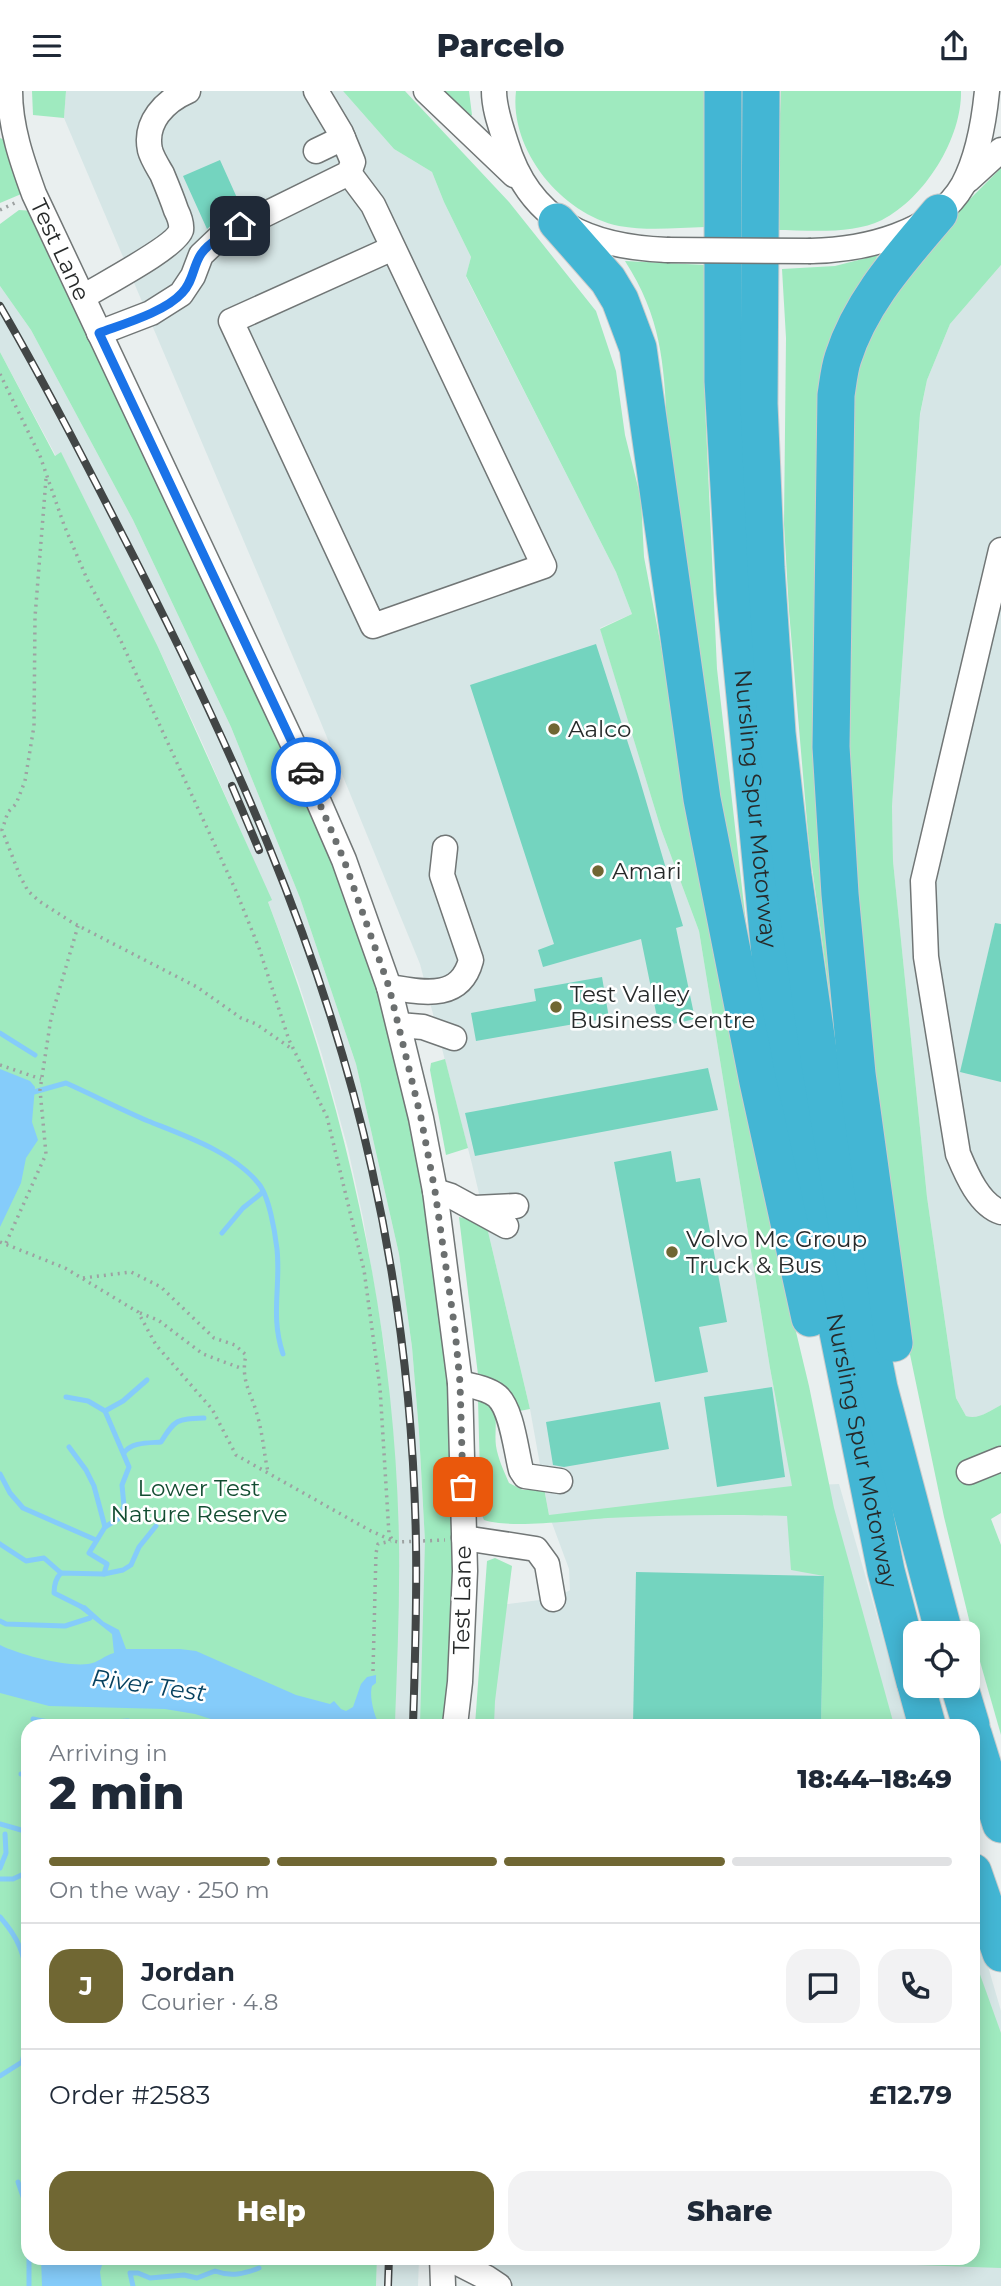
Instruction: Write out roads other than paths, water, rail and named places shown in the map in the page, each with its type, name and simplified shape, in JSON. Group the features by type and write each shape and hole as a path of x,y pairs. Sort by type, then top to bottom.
{"highway":[{"name":"Nursling Spur Motorway","path":"723,91 723,381 735,593 772,975 813,1208 886,1570 903,1634"},
{"name":"Nursling Spur Motorway","path":"761,91 759,404 777,733 807,969 848,1231 879,1388 941,1621"},
{"path":"926,1566 857,1074 839,894 831,747 836,395 842,359 858,321 879,286 939,213"},
{"path":"557,222 608,280 620,300 638,348 702,799 755,1070 831,1405 886,1570"},
{"name":"Nursling Spur Motorway","path":"920,1698 925,1719"},
{"path":"963,1698 969,1719"},
{"path":"980,1756 1001,1824"},
{"path":"980,1892 1001,1953"}],"street":[{"name":"Test Lane","path":"10,91 10,108 23,163 34,194 302,761 344,860 389,987 435,1191 460,1383 465,1570 456,1719"},
{"path":"83,297 137,266 177,238 181,229 180,218 150,149 150,130 157,113 174,97 187,91"},
{"path":"99,333 151,313 181,294 193,276 201,255 221,236 349,173 353,162 343,138 316,91"},
{"path":"426,91 523,183"},
{"path":"494,91 499,123 509,154 523,183 538,205 557,222 600,240 623,246 667,250 811,251 841,251 866,246 900,234 939,213 962,185 1001,150"},
{"path":"962,185 974,156 985,112 987,91"},
{"path":"316,151 343,138"},
{"path":"349,173 373,205 544,566 373,626 231,321 393,248"},
{"path":"1001,550 923,881 926,957 958,1154 970,1183 994,1210 1001,1212"},
{"path":"389,987 425,993 443,991 455,985 468,973 471,960 442,875 445,848"},
{"path":"399,1025 423,1027 454,1038"},
{"path":"435,1191 451,1196 471,1209 511,1216"},
{"path":"460,1383 496,1395 505,1406 521,1470 525,1476 560,1481"},
{"path":"969,1472 1001,1459"},
{"path":"464,1538 536,1549 547,1563 553,1599"},
{"path":"443,2286 444,2265"},
{"path":"460,2265 499,2286"}],"water":[{"path":"0,1069 30,1081 35,1087 32,1122 38,1140 26,1158 21,1183 0,1227"},
{"name":"River Test","path":"85,1605 104,1622 119,1630 126,1649 196,1651 296,1695 330,1704 334,1701 346,1711 353,1707 361,1684 367,1677 376,1675 371,1695 377,1719 211,1719 165,1709 49,1706 0,1693 0,1645 31,1656 68,1664 92,1663 114,1653 112,1634 79,1608"},
{"path":"41,2265 102,2265 102,2286 42,2286"}],"waterway":[{"path":"0,1033 35,1055"},
{"path":"34,1092 66,1083 207,1146 248,1172 262,1189 273,1224 278,1263 276,1314 283,1354"},
{"path":"222,1233 243,1208 263,1192"},
{"path":"105,1411 123,1401 147,1380"},
{"path":"66,1397 88,1401 105,1411 129,1467 122,1485 124,1506 118,1519 105,1527 89,1553 107,1564 104,1574 61,1573 56,1582 54,1593 82,1607"},
{"path":"124,1453 136,1445 161,1442 178,1422 204,1418"},
{"path":"69,1447 94,1486 105,1527"},
{"path":"0,1474 10,1493 23,1508 96,1540"},
{"path":"104,1574 123,1570 131,1565 139,1547 156,1526"},
{"path":"0,1544 26,1561 44,1558 61,1573"},
{"path":"0,1621 6,1624 65,1626 90,1618"},
{"path":"0,1824 21,1830"},
{"path":"0,1868 6,1853 5,1834"},
{"path":"0,1879 13,1879 21,1875"},
{"path":"0,1917 21,1950"},
{"path":"0,2076 21,2063"},
{"path":"18,2182 21,2191"},
{"path":"29,2265 29,2286"},
{"path":"133,2286 130,2273 150,2278 184,2275 197,2278 215,2271 237,2274 259,2268"}],"railway":[{"path":"0,306 121,532 198,686 268,843 327,1004 351,1087 382,1216 403,1356 415,1497 413,1719"},
{"path":"232,786 259,850"},
{"path":"388,2286 389,2265"}],"place":[{"name":"Aalco","path":"554,729"},
{"name":"Amari","path":"598,871"},
{"name":"Test Valley Business Centre","path":"556,1007"},
{"name":"Volvo Mc Group Truck & Bus","path":"672,1252"}],"park label":[{"name":"Lower Test Nature Reserve","path":"199,1501"}]}
